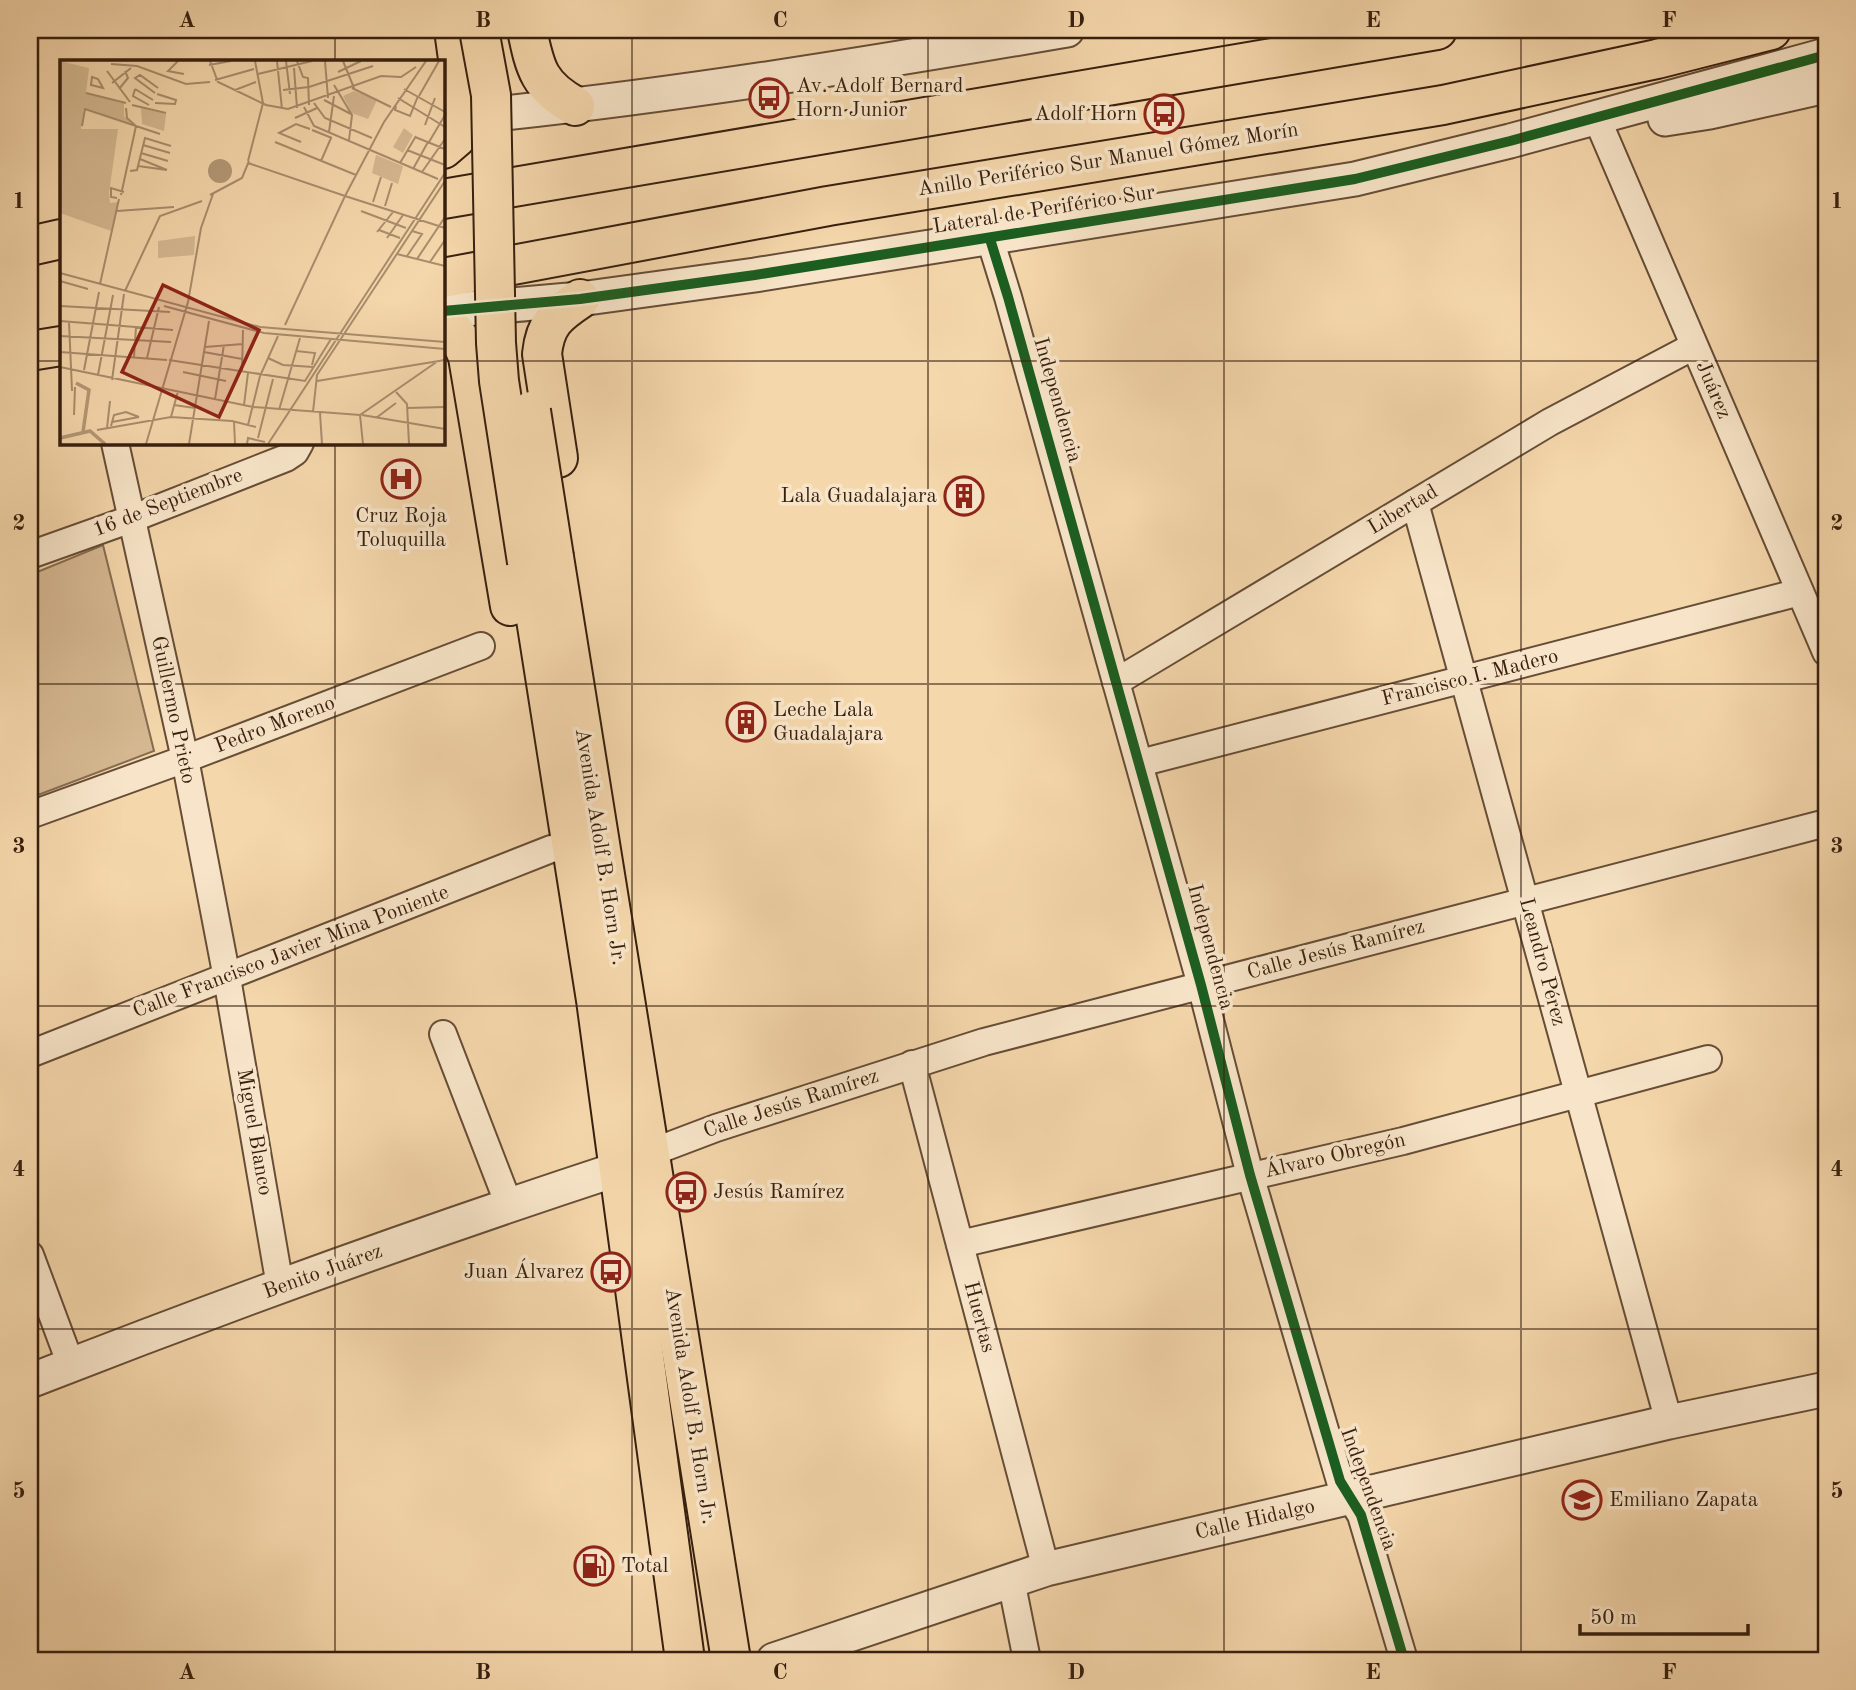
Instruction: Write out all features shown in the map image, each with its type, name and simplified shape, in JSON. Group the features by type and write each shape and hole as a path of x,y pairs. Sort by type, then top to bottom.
{"main road":[{"path":"1261,60 1372,30"},
{"path":"444,199 1437,30"},
{"name":"Anillo Periférico Sur Manuel Gómez Morín","path":"444,278 828,206 1443,105 1657,59 1771,30"},
{"path":"521,34 544,82 554,94 575,106"},
{"path":"464,38 467,61 497,62 523,49 521,34"},
{"name":"Avenida Adolf B. Horn Jr.","path":"521,34 516,91 525,378 541,560 608,1089 639,1156 731,1660"},
{"path":"444,148 457,137 466,117 464,38"},
{"name":"Avenida Adolf B. Horn Jr.","path":"464,38 491,95 499,381 541,560 621,982 685,1660"},
{"path":"30,246 60,239"},
{"path":"30,271 60,266"},
{"path":"580,299 556,317 544,337 542,354 644,1007 639,1156"},
{"path":"444,322 453,328 462,341 468,357 580,1020 592,1067 608,1089"},
{"path":"30,351 60,346"},
{"path":"480,426 492,395 513,386 526,387 538,394 550,411"},
{"path":"497,531 567,520"}],"street":[{"path":"466,117 575,106 814,73 1067,30"},
{"path":"1510,141 1826,55"},
{"path":"1510,141 1710,112 1826,86"},
{"name":"Juárez","path":"1601,128 1826,652"},
{"name":"Lateral de Periférico Sur","path":"444,312 580,299 990,239 1355,179 1510,141"},
{"name":"Independencia","path":"990,239 1140,763 1250,1175 1340,1481 1361,1515 1404,1660"},
{"name":"Libertad","path":"1116,682 1550,422 1694,346"},
{"name":"Guillermo Prieto","path":"115,444 185,759 227,978"},
{"name":"16 de Septiembre","path":"30,555 131,519 286,458 295,453 300,444"},
{"name":"Leandro Pérez","path":"1415,503 1669,1422"},
{"name":"Francisco I. Madero","path":"1140,763 1800,592"},
{"name":"Pedro Moreno","path":"30,815 481,646"},
{"name":"Calle Jesús Ramírez","path":"639,1156 716,1128 984,1042 1826,823"},
{"name":"Calle Francisco Javier Mina Poniente","path":"30,1054 551,849"},
{"name":"Miguel Blanco","path":"227,978 280,1286"},
{"path":"443,1034 509,1205"},
{"name":"Álvaro Obregón","path":"960,1244 1403,1140 1708,1059"},
{"name":"Huertas","path":"912,1065 1046,1569"},
{"name":"Benito Juárez","path":"30,1381 280,1286 639,1156"},
{"path":"30,1255 71,1365"},
{"name":"Calle Hidalgo","path":"774,1660 1046,1569 1669,1422 1826,1389"},
{"path":"1011,1580 1027,1660"}],"shaded area":[{"path":"103,545 154,751 30,798 30,575"}],"cycle path":[{"path":"444,311 580,299 755,275 1355,179 1510,141 1826,55"},
{"path":"990,239 1201,985 1250,1175 1340,1481 1361,1515 1404,1660"}],"place":[{"name":"Av. Adolf Bernard Horn Junior","path":"769,98"},
{"name":"Adolf Horn","path":"1164,114"},
{"name":"Cruz Roja Toluquilla","path":"401,479"},
{"name":"Lala Guadalajara","path":"964,496"},
{"name":"Leche Lala Guadalajara","path":"746,722"},
{"name":"Jesús Ramírez","path":"686,1192"},
{"name":"Juan Álvarez","path":"611,1272"},
{"name":"Emiliano Zapata","path":"1582,1500"},
{"name":"Total","path":"594,1566"}]}
